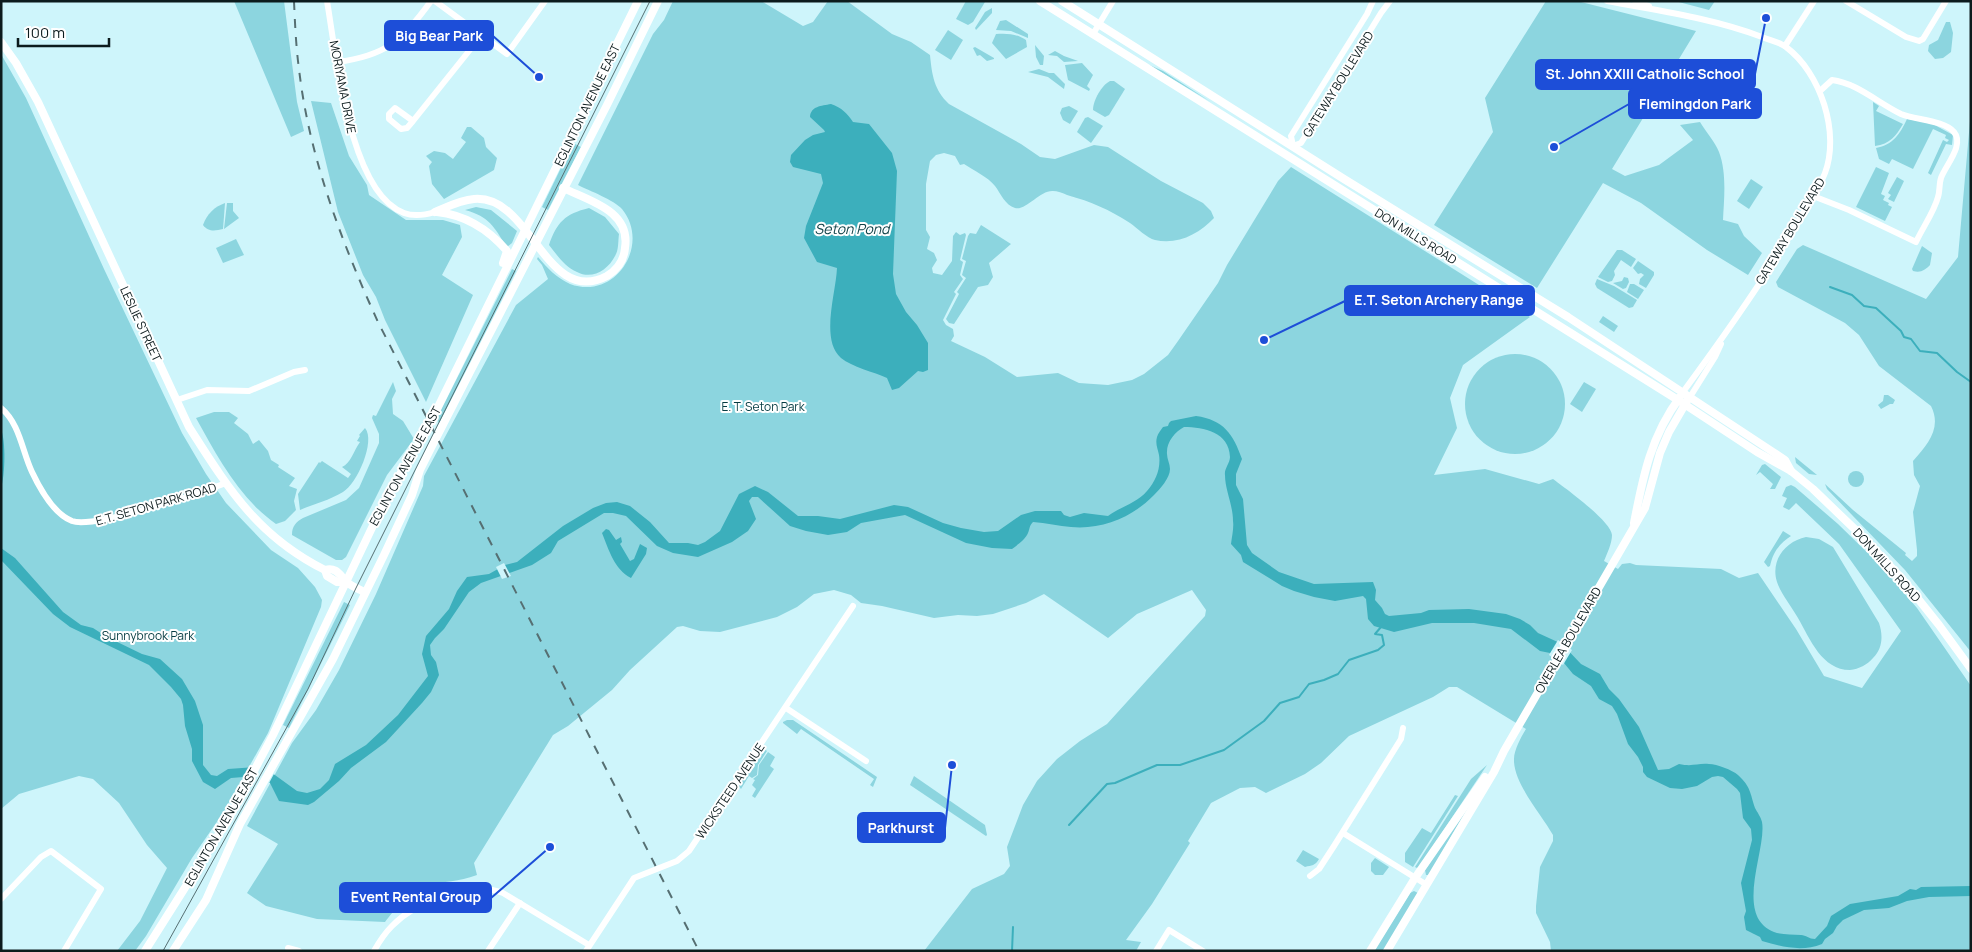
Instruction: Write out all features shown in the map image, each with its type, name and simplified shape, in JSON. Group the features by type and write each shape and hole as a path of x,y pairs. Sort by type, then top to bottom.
{"main road":[{"name":"EGLINTON AVENUE EAST","path":"145,951 229,818 274,734 390,490 423,437 638,1"},
{"name":"EGLINTON AVENUE EAST","path":"173,951 206,900 240,824 332,659 412,495 420,470 607,105 658,1"},
{"name":"DON MILLS ROAD","path":"1040,1 1678,400 1757,452 1791,471 1834,509 1890,566 1939,625 1971,669"},
{"name":"DON MILLS ROAD","path":"1062,1 1568,317 1785,460 1791,471"},
{"name":"LESLIE STREET","path":"1,42 16,63 38,102 189,426 226,483 251,517 277,540 325,570 327,576 337,582 346,582 364,592"},
{"path":"434,212 474,198 491,201 507,209 546,256 567,276 590,281 606,276 617,267 625,253 625,231 621,223 611,212 563,188"},
{"path":"434,212 447,213 484,228 507,251 478,326"},
{"name":"OVERLEA BOULEVARD","path":"1632,530 1651,448 1661,426 1678,400 1687,395"},
{"name":"OVERLEA BOULEVARD","path":"1388,951 1494,772 1516,730 1645,508 1660,453 1669,432 1685,405 1687,395"},
{"name":"OVERLEA BOULEVARD","path":"1370,951 1415,878 1504,751"}],"street":[{"name":"MORIYAMA DRIVE","path":"327,1 349,127 360,156 382,197 394,208 405,214 422,215 434,212"},
{"path":"337,62 370,56 390,47 404,36 431,1"},
{"path":"435,1 506,54 545,1"},
{"path":"1093,34 1113,1"},
{"name":"GATEWAY BOULEVARD","path":"1371,2 1367,14 1290,136 1292,146 1301,143 1390,1"},
{"name":"GATEWAY BOULEVARD","path":"1607,1 1664,11 1741,30 1785,46 1803,65 1820,91 1828,116 1830,153 1825,173 1814,196 1724,337 1715,357 1687,395"},
{"name":"GATEWAY BOULEVARD","path":"1635,1 1664,11"},
{"path":"1785,46 1814,1"},
{"path":"1846,1 1906,37 1918,41 1923,39 1946,1"},
{"path":"1371,2 1381,13"},
{"path":"413,121 481,36"},
{"path":"1814,196 1849,210 1916,242 1939,196 1940,178 1957,146 1955,133 1950,129 1927,120 1914,119 1901,114 1843,81 1832,80 1820,91"},
{"path":"1319,92 1330,97"},
{"path":"177,400 207,390 250,391 294,372 305,370"},
{"name":"E.T. SETON PARK ROAD","path":"1,408 14,422 28,464 42,490 61,514 76,522 94,522 109,519 226,483"},
{"name":"WICKSTEED AVENUE","path":"587,948 634,878 677,861 689,851 853,606"},
{"path":"786,708 866,761"},
{"path":"1310,876 1319,869 1343,833 1401,739 1403,728"},
{"path":"1343,833 1427,885"},
{"path":"1,899 50,851 101,889 64,951"},
{"path":"374,951 391,927 413,909 456,892 492,889 520,903 587,948"},
{"path":"488,951 520,903"},
{"path":"1156,951 1169,930 1203,951"},
{"path":"288,948 298,951"}],"green space":[{"path":"234,1 284,1 297,102 304,131 291,137"},
{"name":"E. T. Seton Park","path":"673,1 761,1 803,26 813,22 828,1 847,1 892,34 911,42 930,55 937,88 949,104 1021,144 1040,157 1055,159 1094,145 1108,147 1161,181 1203,203 1211,211 1214,218 1202,229 1188,237 1172,241 1155,240 1107,210 1058,192 1053,191 1043,194 1019,208 1012,207 1006,202 995,186 964,164 960,165 955,156 944,153 936,155 930,161 926,184 926,230 930,237 927,249 934,253 937,260 932,268 933,273 942,275 952,261 953,236 956,232 960,235 965,233 966,235 960,260 963,262 960,275 963,279 954,292 956,294 943,320 946,325 953,329 954,336 951,341 985,357 1017,377 1058,373 1079,383 1108,385 1132,380 1144,374 1168,355 1178,341 1218,283 1278,181 1291,167 1530,317 1463,365 1450,398 1457,428 1434,475 1485,469 1539,484 1553,479 1587,505 1610,529 1612,538 1604,561 1618,569 1622,564 1630,563 1636,565 1721,569 1739,578 1758,573 1796,629 1824,676 1862,688 1901,631 1839,544 1796,503 1789,510 1783,507 1787,498 1782,496 1786,487 1791,485 1795,487 1838,524 1880,565 1917,608 1971,686 1971,951 1551,951 1550,942 1536,913 1536,906 1540,867 1553,841 1553,835 1523,788 1515,768 1515,752 1526,729 1457,687 1449,687 1433,697 1349,736 1321,763 1305,774 1266,793 1255,787 1240,788 1211,803 1188,841 1190,843 1152,904 1126,940 1141,942 1136,951 924,951 972,889 1004,874 1010,866 1007,847 1023,805 1037,781 1057,759 1080,741 1107,724 1205,616 1206,610 1192,590 1137,614 1108,638 1044,594 1026,603 993,614 934,618 861,603 851,595 834,590 814,594 797,607 777,617 720,632 700,631 683,626 677,627 630,670 612,690 568,726 553,735 474,863 477,875 420,887 393,911 385,922 317,919 266,906 247,893 278,844 247,826 292,743 316,710 339,670 376,594 423,486 424,476 516,305 548,279 537,259 538,257 561,279 570,284 587,287 602,284 614,277 624,266 630,253 633,238 630,223 622,209 618,206 608,199 578,185 653,34 664,20"},
{"path":"966,1 985,2 973,22 968,25 956,19"},
{"path":"1546,1 1577,1 1696,31 1612,169 1625,176 1659,165 1693,140 1680,125 1700,122 1715,144 1722,160 1724,186 1723,220 1738,224 1744,236 1762,253 1748,275 1707,250 1641,203 1603,183 1537,288 1434,225 1493,132 1485,98"},
{"path":"1675,1 1715,1 1709,10"},
{"path":"992,8 992,13 976,30 975,28 985,12"},
{"path":"1006,20 1028,34 1028,38 1011,31 996,30 1000,21"},
{"path":"1946,22 1950,22 1953,33 1951,52 1943,58 1935,59 1928,51 1929,45 1938,40"},
{"path":"948,30 963,40 951,60 935,50"},
{"path":"996,34 1019,36 1026,40 1027,47 1006,59 992,43"},
{"path":"1035,45 1044,56 1043,65 1040,65 1036,57"},
{"path":"975,47 994,59 987,61 980,55 977,56 973,48"},
{"path":"1055,51 1078,61 1064,62 1057,56 1048,55"},
{"name":"Sunnybrook Park","path":"1,54 26,98 182,433 206,474 226,503 271,550 298,568 315,587 322,600 321,607 268,733 223,813 192,858 146,936 135,951 117,951 140,921 167,868 147,845 119,803 93,779 79,776 19,794 1,809"},
{"path":"1082,63 1093,75 1087,86 1090,89 1089,91 1068,80 1065,65"},
{"path":"1147,64 1163,71 1211,102"},
{"path":"1039,69 1054,73 1065,84 1064,89 1048,77 1028,72"},
{"path":"1110,81 1114,81 1125,89 1109,115 1105,117 1093,110 1093,106 1101,89"},
{"path":"311,101 331,103 349,156 367,185 369,195 406,220 443,220 460,225 462,237 442,275 473,295 426,402 385,320 376,297 363,275 338,212"},
{"path":"1873,102 1879,106 1876,111 1903,124 1892,139 1875,146"},
{"path":"1069,106 1078,111 1070,124 1063,120 1060,113 1062,108"},
{"path":"1971,110 1971,652 1905,570 1827,489 1825,484 1853,510 1906,553 1905,555 1912,561 1917,556 1913,512 1920,486 1914,475 1913,461 1928,442 1934,429 1935,421 1931,406 1879,366 1859,335 1845,323 1778,287 1776,282 1797,249 1803,245 1926,299 1958,257"},
{"path":"1088,117 1103,126 1091,143 1077,132 1085,118"},
{"path":"1907,119 1931,123 1953,135 1952,145 1946,144 1931,175 1928,173 1943,140 1947,142 1949,140 1945,138 1946,135 1933,129 1913,169 1892,159 1889,164 1879,159 1876,148 1882,147 1895,138"},
{"path":"467,127 471,127 484,138 486,147 497,158 494,170 444,199 432,184 429,166 432,162 426,156 434,151 445,153 453,159 466,142 461,138"},
{"path":"573,143 581,147 548,210 542,207"},
{"path":"1876,167 1889,173 1881,194 1885,196 1883,200 1892,207 1885,221 1856,207"},
{"path":"1897,177 1904,181 1894,202 1888,199 1891,195 1888,193"},
{"path":"1751,179 1763,187 1749,209 1737,201"},
{"path":"225,203 223,229 207,229 203,225 209,214"},
{"path":"227,203 233,203 233,211 239,218 224,229"},
{"path":"476,207 491,210 517,231 512,243 507,247 486,219 465,210"},
{"path":"589,208 605,217 619,234 617,251 612,261 599,272 588,275 577,272 569,267 549,245 555,230 563,220 574,213"},
{"path":"981,225 1011,244 989,263 993,277 988,285 978,287 954,324 949,323 946,319 959,294 957,292 966,278 962,275 966,261 962,259 968,236 970,233 976,234"},
{"path":"236,239 244,255 223,263 216,248"},
{"path":"1922,246 1932,253 1930,265 1923,271 1913,271 1912,269"},
{"path":"1617,250 1622,250 1636,259 1631,267 1621,260 1614,271 1615,275 1612,281 1608,282 1598,277"},
{"path":"1638,261 1654,272 1646,288 1639,284 1640,279 1644,275 1638,274 1633,268"},
{"path":"512,269 516,271 440,423 436,420"},
{"path":"1624,277 1628,278 1629,282 1626,288 1623,289 1613,283 1622,281"},
{"path":"1597,279 1614,286 1637,300 1633,307 1629,308 1597,288 1595,284"},
{"path":"1630,284 1634,284 1644,290 1638,299 1627,292"},
{"path":"1603,316 1618,326 1614,332 1599,322"},
{"path":"1515,354 1534,358 1550,369 1561,385 1565,404 1561,423 1550,439 1534,450 1515,454 1496,450 1480,439 1469,423 1465,404 1469,385 1480,369 1496,358"},
{"path":"393,382 396,391 392,399 393,414 403,421 414,439 387,475 346,557 342,560 336,560 292,535 293,529 303,518 346,500 359,488 379,443 379,434 372,418 373,415 376,416"},
{"path":"1584,382 1596,389 1582,412 1570,404"},
{"path":"1884,395 1888,395 1895,400 1893,404 1881,409 1878,405 1883,401"},
{"path":"214,412 229,412 238,418 234,423 248,434 253,444 259,440 268,451 271,460 295,478 289,486 297,489 294,501 296,510 285,521 276,524 263,514 230,476 196,418"},
{"path":"365,428 368,434 367,452 354,480 343,492 300,510 298,494 319,462 322,461 348,478 351,474 342,467 352,457 360,442 357,441 359,435"},
{"path":"1795,457 1817,475 1809,474 1796,463"},
{"path":"1765,464 1781,477 1775,489 1770,489 1773,484 1760,472 1756,475 1762,465"},
{"path":"1853,471 1859,471 1864,476 1862,485 1853,487 1848,482 1848,476"},
{"path":"1783,531 1791,536 1777,549 1768,567 1764,562"},
{"path":"1806,537 1819,539 1833,547 1879,623 1881,637 1879,650 1871,660 1860,668 1840,669 1824,659 1812,644 1779,587 1775,574 1781,553 1792,543"},
{"path":"344,602 350,605 289,728 283,725"},
{"path":"787,720 793,720 877,777 873,787 870,785 874,779 801,729 797,734 783,723"},
{"path":"763,748 767,751 758,765 757,775 752,778 749,776 741,789 738,785"},
{"path":"768,752 775,757 770,766 774,769 755,798 752,796 756,789 752,785 755,780 753,779 758,775 759,765"},
{"path":"1487,765 1419,867 1415,867 1471,779"},
{"path":"914,776 985,825 987,835 910,785"},
{"path":"1455,795 1458,796 1413,867 1405,862 1405,853 1422,828 1431,833"},
{"path":"1470,804 1429,875 1426,875 1425,870"},
{"path":"1303,850 1319,859 1316,863 1305,867 1296,861"},
{"path":"1375,858 1389,867 1383,875 1375,875 1371,871 1371,863"},
{"path":"1414,891 1418,893 1384,951 1374,951 1410,893"}],"water":[{"name":"Seton Pond","path":"831,104 844,111 853,122 869,124 892,153 897,171 893,274 896,294 928,343 928,370 918,371 899,388 892,390 887,378 857,367 841,358 835,350 831,340 830,328 837,268 817,262 804,238 806,226 823,183 821,174 793,167 790,162 791,155 805,140 813,135 825,132 810,117 814,109"},
{"path":"1196,416 1214,421 1220,425 1231,435 1235,442 1242,459 1236,474 1236,485 1243,499 1247,545 1252,553 1279,572 1314,584 1373,582 1376,590 1375,600 1385,614 1389,616 1421,613 1429,610 1469,609 1506,614 1520,619 1538,633 1562,644 1581,664 1600,674 1609,689 1619,699 1639,727 1658,770 1669,769 1679,764 1709,764 1732,771 1738,775 1748,787 1762,822 1755,881 1754,897 1756,912 1762,924 1774,932 1803,935 1815,939 1827,926 1831,916 1850,904 1898,896 1910,889 1971,886 1971,896 1929,897 1907,901 1889,908 1864,910 1843,920 1822,944 1807,948 1792,948 1762,941 1760,937 1746,930 1744,917 1746,911 1741,883 1752,840 1751,829 1743,818 1740,793 1737,789 1723,777 1718,776 1712,777 1697,786 1682,789 1670,788 1647,777 1643,772 1643,767 1638,757 1628,744 1617,714 1612,706 1599,699 1591,686 1573,674 1564,663 1550,653 1540,651 1511,629 1474,623 1432,623 1394,632 1374,626 1368,619 1366,599 1363,596 1335,601 1314,597 1282,586 1243,562 1241,555 1231,544 1233,515 1225,473 1230,459 1229,449 1220,437 1199,428 1184,427 1172,438 1167,450 1170,469 1168,476 1156,493 1137,510 1127,516 1094,526 1071,527 1033,522 1025,538 1012,549 992,548 966,543 905,515 861,523 847,532 828,535 806,531 790,526 758,497 752,497 749,501 756,519 748,531 732,542 698,557 673,553 657,546 626,516 604,513 558,541 551,553 532,565 481,583 469,592 444,629 430,645 431,655 436,662 439,675 431,692 386,742 351,768 339,781 308,805 279,801 270,783 257,776 231,778 215,789 203,782 192,761 192,749 185,726 181,699 171,687 149,665 70,627 53,614 1,560 1,548 15,558 63,612 81,625 93,628 142,654 160,659 182,679 195,701 203,725 203,765 211,775 217,776 228,769 257,767 268,770 297,791 307,793 320,789 329,780 335,764 366,745 398,715 428,676 422,654 426,636 449,609 457,591 467,577 489,574 505,565 517,562 563,526 593,508 606,503 617,502 630,506 650,522 669,543 698,545 720,531 739,494 755,486 768,492 798,516 840,519 894,505 908,507 943,523 984,532 998,531 1021,515 1035,511 1061,511 1064,515 1070,517 1084,513 1108,516 1138,499 1153,483 1159,465 1156,440 1163,427 1168,426 1171,421"},
{"path":"1,429 4,442 4,458 1,488"},
{"path":"606,529 609,530 616,540 621,537 622,542 620,544 630,561 634,559 640,544 647,548 646,554 631,578 620,570 616,564 602,533"}],"pier":[{"path":"504,563 511,576 502,579 496,567"},
{"path":"1558,640 1572,650 1563,665 1549,655"},
{"path":"257,764 275,772 268,785 257,778 243,780 251,765"}],"waterway":[{"path":"1830,287 1852,295 1864,306 1876,308 1901,331 1904,337 1911,339 1920,351 1937,353 1971,382"},
{"path":"1069,825 1107,784 1115,783 1157,765 1180,765 1224,750 1264,721 1280,703 1299,697 1309,684 1338,674 1349,660 1378,650 1384,645 1382,635 1375,634 1381,627"},
{"path":"1012,951 1013,927"}],"tram line":[{"path":"163,951 308,689 356,588 650,1"}],"railway":[{"path":"294,1 298,61 310,135 329,199 352,262 378,322 699,951"}],"place":[{"name":"St. John XXIII Catholic School","path":"1766,18"},
{"name":"Big Bear Park","path":"539,77"},
{"name":"Flemingdon Park","path":"1554,147"},
{"name":"E.T. Seton Archery Range","path":"1264,340"},
{"name":"Parkhurst","path":"952,765"},
{"name":"Event Rental Group","path":"550,847"}]}
